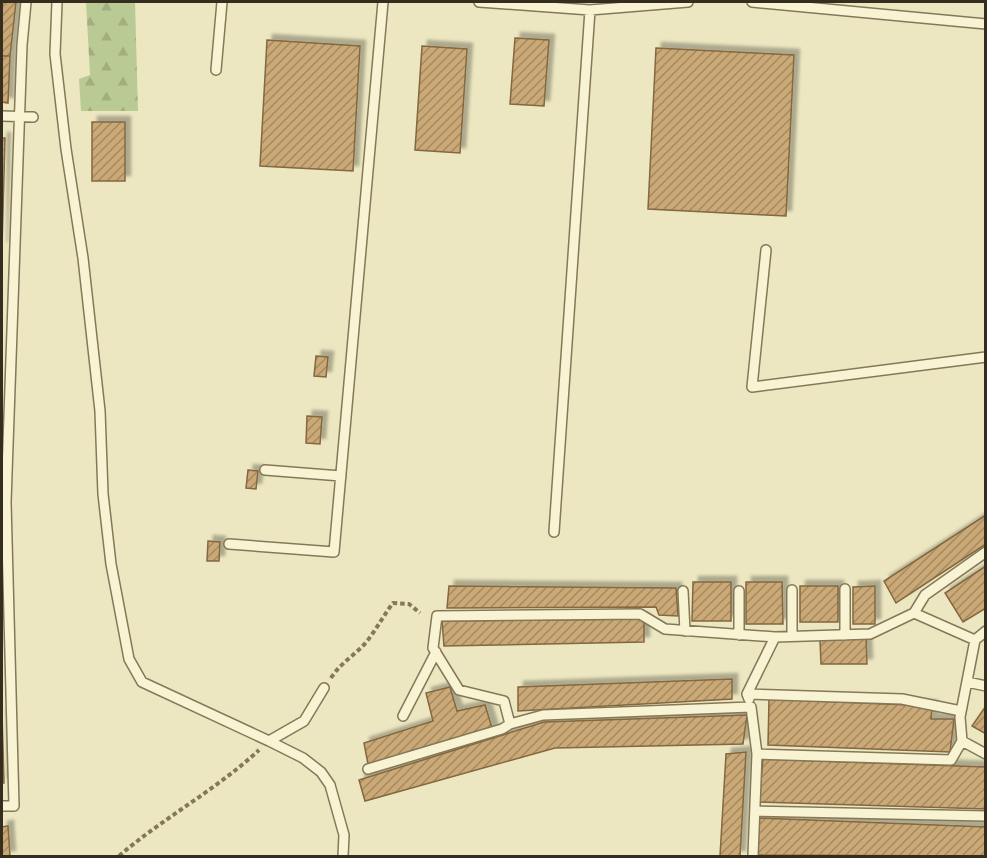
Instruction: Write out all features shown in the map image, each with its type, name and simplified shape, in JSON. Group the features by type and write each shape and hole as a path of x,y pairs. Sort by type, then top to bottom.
{"lane":[{"path":"2,806 14,806 6,502 19,117 26,2"},
{"path":"57,2 56,54 66,149 83,258 100,411 103,494 111,564 129,659 142,682 303,758 321,772 330,785 344,835 343,856"},
{"path":"216,70 222,2"},
{"path":"229,544 334,552 383,2"},
{"path":"479,2 590,10 688,2"},
{"path":"752,2 986,24"},
{"path":"554,532 590,10"},
{"path":"2,116 33,117"},
{"path":"766,250 752,387 986,357"},
{"path":"265,470 341,476"},
{"path":"510,724 504,701 459,690 433,648 437,616 640,614 665,629 685,631 776,637 870,634 914,613 925,596 986,552"},
{"path":"845,589 845,635"},
{"path":"792,590 792,636"},
{"path":"683,591 685,631"},
{"path":"739,591 739,635"},
{"path":"914,613 975,640"},
{"path":"757,754 951,760 962,741 961,711 975,640 986,631"},
{"path":"753,856 757,754 752,707 747,694 776,637"},
{"path":"402,716 436,652"},
{"path":"967,682 986,686"},
{"path":"269,741 304,721 324,688"},
{"path":"747,694 902,699 961,711"},
{"path":"368,769 543,715 752,707"},
{"path":"962,741 986,754"},
{"path":"755,811 986,816"}],"path":[{"path":"324,688 339,666 356,654 369,638 393,603 409,604 420,613"},
{"path":"119,856 148,831 241,767 269,741"}],"green space":[{"path":"86,2 135,2 138,111 81,111 79,79 90,75"}],"building":[{"path":"2,2 16,2 10,56 2,56"},
{"path":"515,38 549,40 544,106 510,104"},
{"path":"267,40 360,46 353,171 260,166"},
{"path":"422,46 467,49 460,153 415,150"},
{"path":"656,48 794,55 786,216 648,209"},
{"path":"2,56 10,56 8,103 2,102"},
{"path":"92,122 125,122 125,181 92,181"},
{"path":"2,138 5,138 2,248"},
{"path":"316,356 328,357 326,377 314,376"},
{"path":"307,416 322,417 320,444 306,443"},
{"path":"248,470 258,471 256,489 246,488"},
{"path":"986,515 986,544 896,603 884,581"},
{"path":"208,541 220,542 219,561 207,561"},
{"path":"986,566 986,608 963,622 945,593"},
{"path":"693,582 731,582 731,621 692,621"},
{"path":"746,582 782,582 783,624 746,624"},
{"path":"449,586 676,588 678,616 659,615 656,607 447,608"},
{"path":"800,586 838,586 838,622 800,622"},
{"path":"875,586 875,624 853,624 853,587"},
{"path":"644,619 644,642 444,646 442,621"},
{"path":"866,637 867,664 821,664 820,640"},
{"path":"732,679 732,699 518,711 518,687"},
{"path":"450,687 457,711 485,705 493,731 368,764 364,743 433,721 426,693"},
{"path":"769,699 932,706 931,719 954,719 950,752 768,745"},
{"path":"986,706 986,734 972,726"},
{"path":"2,712 4,783 2,783"},
{"path":"747,715 743,744 555,748 365,801 359,780 544,722"},
{"path":"746,752 740,856 720,856 726,754"},
{"path":"763,759 986,767 986,809 759,802"},
{"path":"759,818 986,827 986,856 755,855"},
{"path":"8,826 10,856 2,856 2,827"}]}
